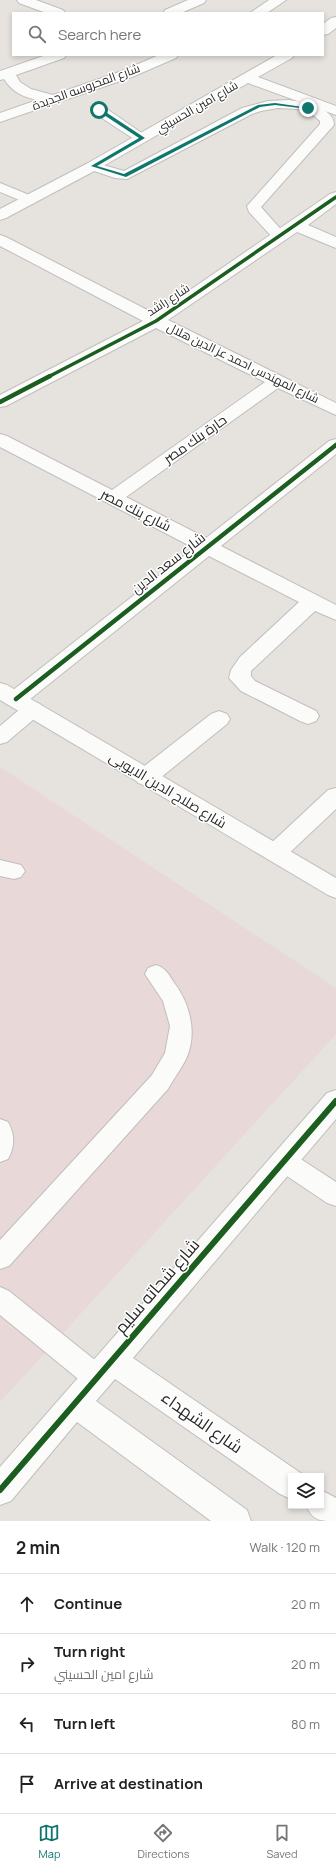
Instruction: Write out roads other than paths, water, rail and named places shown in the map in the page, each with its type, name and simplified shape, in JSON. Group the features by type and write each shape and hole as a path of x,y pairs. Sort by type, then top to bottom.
{"street":[{"path":"24,0 45,3 57,12"},
{"path":"172,12 199,0"},
{"path":"259,12 279,0"},
{"path":"324,30 336,21"},
{"path":"53,99 36,96 21,90 3,75 56,56"},
{"name":"شارع المحروسه الجديدة","path":"0,118 127,74 169,56"},
{"name":"شارع امين الحسيني","path":"0,215 93,166 285,56"},
{"path":"247,78 336,111"},
{"path":"318,105 336,93"},
{"name":"شارع راشد","path":"0,402 156,321 336,197"},
{"path":"296,226 336,243"},
{"name":"شارع المهندس احمد عز الدين هلال","path":"0,240 156,321 336,410"},
{"name":"حارة بنك مصر","path":"113,498 277,380"},
{"name":"شارع بنك مصر","path":"0,440 336,613"},
{"name":"شارع سعد الدين","path":"10,697 208,547 328,462 336,445"},
{"path":"308,716 248,686 240,678 241,670 247,662 313,601"},
{"name":"شارع صلاح الدين الايوبى","path":"10,697 336,889"},
{"path":"146,777 219,719"},
{"path":"275,853 336,796"},
{"name":"شارع شحاته سليم","path":"0,1490 336,1101"},
{"name":"شارع الشهداء","path":"104,1369 288,1482"},
{"path":"75,1403 236,1521"}],"lane":[{"path":"93,166 120,176 127,176 247,111 259,106 275,104 308,108 320,113 327,120 327,125 254,206 254,209 280,237"},
{"path":"99,110 142,138"},
{"path":"0,187 29,200"},
{"path":"0,736 10,697"},
{"path":"0,1258 160,1082 176,1055 181,1026 173,998 156,974"},
{"path":"0,1129 2,1135 0,1152"},
{"path":"284,1161 336,1195"},
{"path":"0,1299 104,1369"}]}
